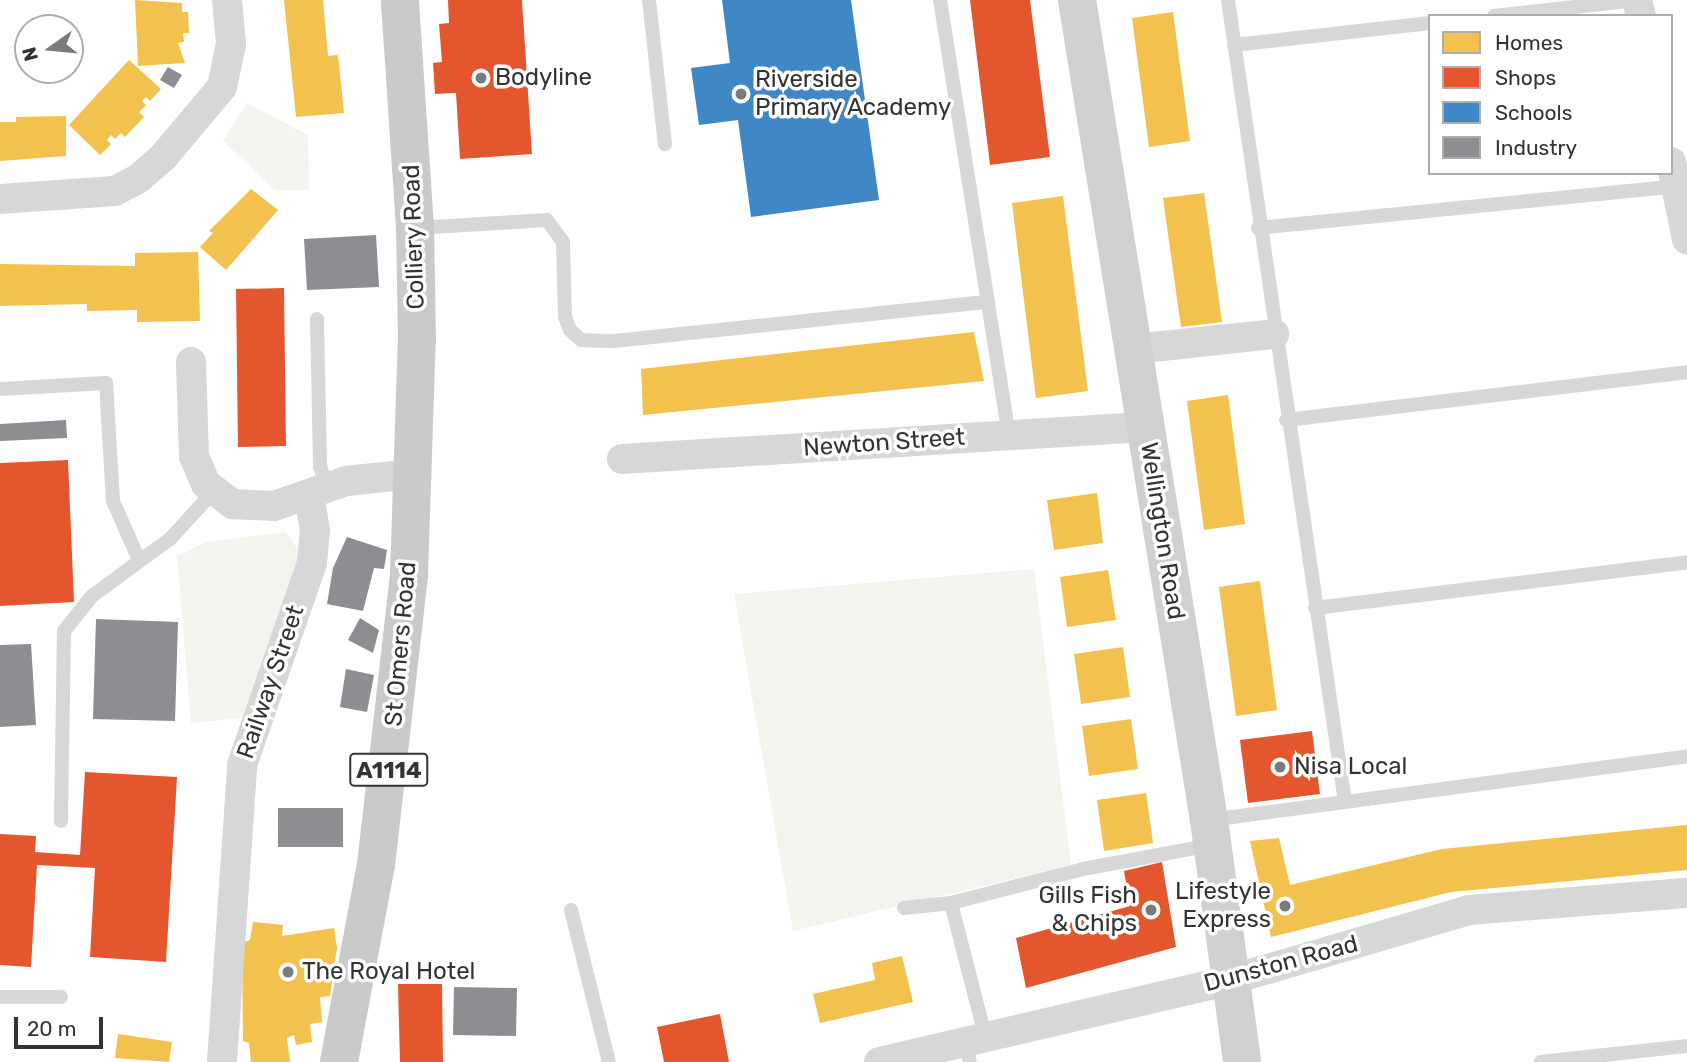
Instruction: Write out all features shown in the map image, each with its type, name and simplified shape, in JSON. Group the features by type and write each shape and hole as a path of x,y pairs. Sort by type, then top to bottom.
{"main road":[{"name":"Colliery Road","path":"400,0 415,228 413,474"},
{"name":"St Omers Road","path":"339,1062 364,944 394,730 413,474"}],"street":[{"path":"0,199 115,191 156,163 222,87 231,44 227,0"},
{"name":"Wellington Road","path":"1077,0 1210,832 1242,1062"},
{"path":"1674,174 1687,239"},
{"path":"1134,349 1274,334"},
{"path":"191,362 194,456 213,492 246,507 274,506 364,478 413,474"},
{"name":"Newton Street","path":"622,459 1145,427"},
{"name":"Railway Street","path":"222,1062 242,765 312,563 318,492"},
{"name":"Dunston Road","path":"879,1062 973,1045 1230,980 1469,911 1687,893"}],"lane":[{"path":"649,0 665,144"},
{"path":"940,0 1009,435"},
{"path":"1228,0 1286,420 1345,802"},
{"path":"1512,14 1637,0"},
{"path":"1234,45 1428,23"},
{"path":"1258,228 1666,175"},
{"path":"415,228 547,220 563,242 565,317 570,330 581,340 614,341 988,302"},
{"path":"317,319 320,466 318,492"},
{"path":"1286,420 1687,372"},
{"path":"0,389 106,383 113,501 139,560"},
{"path":"61,821 64,631 92,596 170,539 213,492"},
{"path":"1315,608 1687,562"},
{"path":"904,908 951,903 1083,869 1210,832 1345,802 1687,756"},
{"path":"951,903 973,1045"},
{"path":"571,910 609,1062"},
{"path":"0,997 61,997"},
{"path":"1541,1062 1687,1046"}],"shaded area":[{"path":"247,103 308,135 309,190 275,190 223,141"},
{"path":"285,532 300,552 243,718 191,723 177,556 207,542"},
{"path":"1034,569 1071,865 793,931 734,594"}],"building: Homes":[{"path":"135,0 182,3 182,12 188,12 189,33 183,33 184,42 178,43 185,63 138,66"},
{"path":"284,0 323,0 328,56 338,55 344,113 296,117"},
{"path":"1173,12 1190,141 1149,147 1132,18"},
{"path":"129,60 161,89 150,101 146,97 142,101 146,105 139,112 144,117 125,137 121,133 115,139 111,135 107,140 111,144 100,155 69,125"},
{"path":"66,116 66,156 0,161 0,122 16,122 16,117"},
{"path":"251,189 278,210 226,270 200,247 213,233 209,231"},
{"path":"1204,193 1222,322 1181,327 1163,198"},
{"path":"1063,196 1088,391 1036,398 1012,203"},
{"path":"198,252 200,321 137,322 137,310 87,311 87,304 0,306 0,264 135,266 135,253"},
{"path":"974,332 984,381 643,415 641,369"},
{"path":"1228,395 1245,524 1204,530 1187,401"},
{"path":"1097,493 1103,543 1054,550 1047,500"},
{"path":"1108,570 1116,620 1067,627 1060,577"},
{"path":"1260,581 1277,710 1236,716 1219,587"},
{"path":"1123,647 1130,697 1081,704 1074,654"},
{"path":"1131,719 1138,769 1089,776 1082,726"},
{"path":"1146,793 1153,843 1104,851 1097,800"},
{"path":"1687,825 1687,870 1451,892 1271,937 1250,841 1279,838 1290,885 1442,849"},
{"name":"The Royal Hotel","path":"253,922 283,925 282,936 334,928 337,948 330,996 320,997 322,1022 310,1024 312,1042 296,1045 294,1035 287,1038 290,1062 251,1062 249,1043 243,1041 242,943 250,940"},
{"path":"902,956 913,1002 820,1023 813,994 875,980 872,963"},
{"path":"118,1034 172,1042 169,1062 115,1058"}],"building: Shops":[{"name":"Bodyline","path":"448,0 522,0 532,154 460,159 456,93 435,94 433,63 442,62 439,24 449,23"},
{"path":"970,0 1030,0 1050,157 990,165"},
{"path":"284,288 286,446 238,447 236,289"},
{"path":"68,460 74,602 0,606 0,463"},
{"name":"Nisa Local","path":"1312,731 1320,794 1248,803 1240,740"},
{"path":"85,772 177,777 166,962 90,957 95,868 37,865 31,967 0,965 0,834 36,836 35,852 80,855"},
{"path":"1162,862 1176,947 1026,988 1016,938 1130,906 1124,871"},
{"path":"398,984 442,984 443,1062 400,1062"},
{"path":"720,1014 729,1062 664,1062 657,1027"}],"building: Schools":[{"path":"722,0 851,0 879,200 751,217 738,120 699,125 691,68 730,63"}],"building: Industry":[{"path":"168,67 182,75 174,88 160,80"},
{"path":"376,235 379,287 307,290 304,239"},
{"path":"66,420 67,438 0,441 0,424"},
{"path":"347,537 387,550 384,569 374,568 363,611 327,604 333,568"},
{"path":"360,618 379,630 373,653 348,640"},
{"path":"96,619 178,622 175,721 93,719"},
{"path":"31,644 36,725 0,727 0,645"},
{"path":"346,669 374,675 367,712 340,707"},
{"path":"278,808 343,808 343,847 278,847"},
{"path":"454,987 517,988 516,1036 453,1035"}],"place":[{"name":"Bodyline","path":"481,78"},
{"name":"Riverside Primary Academy","path":"741,94"},
{"name":"Nisa Local","path":"1280,767"},
{"name":"Lifestyle Express","path":"1285,906"},
{"name":"Gills Fish & Chips","path":"1151,910"},
{"name":"The Royal Hotel","path":"288,972"}]}
